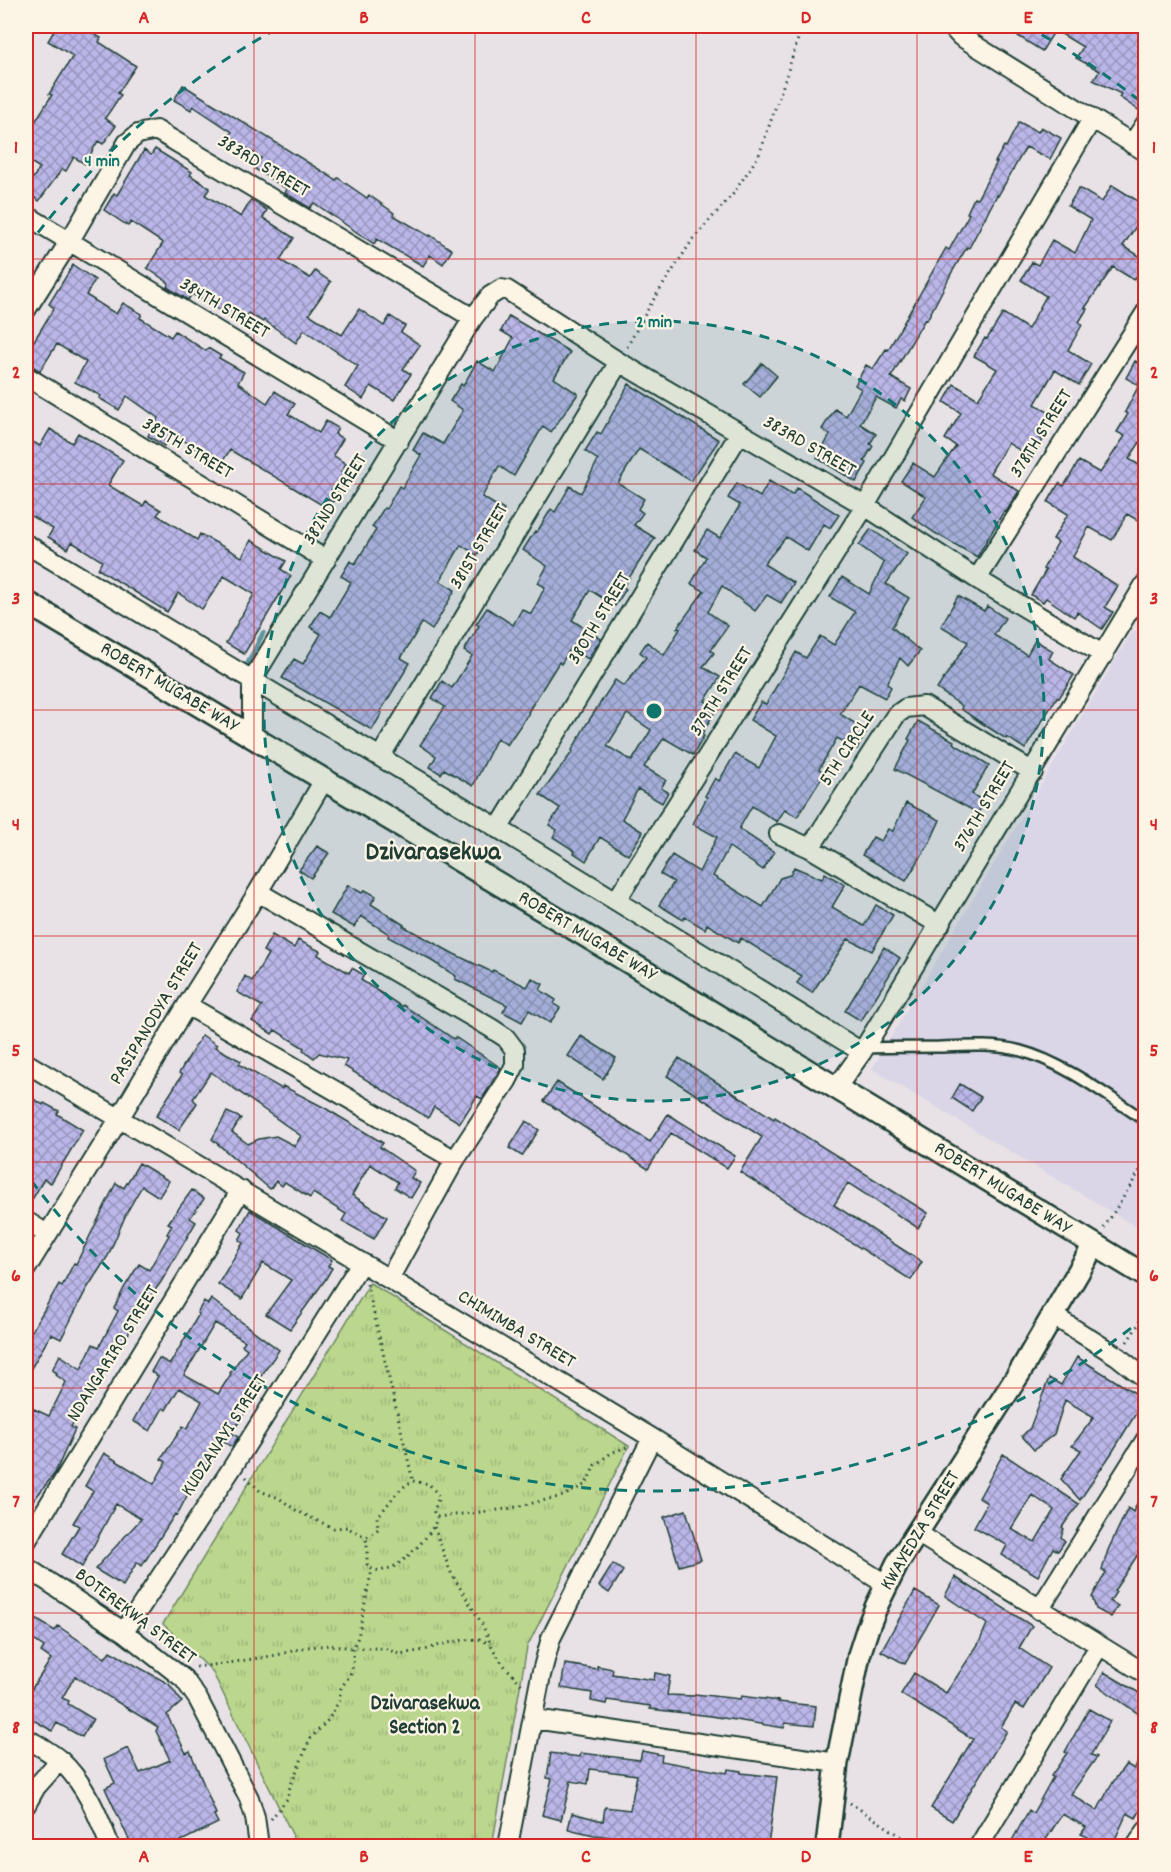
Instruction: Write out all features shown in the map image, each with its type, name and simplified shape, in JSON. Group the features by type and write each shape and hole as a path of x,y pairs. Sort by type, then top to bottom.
{"street":[{"path":"951,26 960,36 1139,148 1146,123"},
{"name":"379TH STREET","path":"616,901 865,506 1092,118"},
{"name":"383RD STREET","path":"69,242 127,143 138,134 156,130 474,318"},
{"name":"384TH STREET","path":"26,215 399,441"},
{"path":"26,310 69,242"},
{"name":"383RD STREET","path":"490,296 501,289 507,290 619,362 865,506 977,579 1104,656"},
{"name":"382ND STREET","path":"252,680 474,318 490,296"},
{"name":"378TH STREET","path":"977,579 1146,312"},
{"name":"381ST STREET","path":"380,757 619,362"},
{"name":"385TH STREET","path":"26,376 326,560"},
{"name":"380TH STREET","path":"498,829 740,433"},
{"path":"26,544 864,1050"},
{"name":"376TH STREET","path":"837,1088 864,1050 1104,656 1145,584"},
{"name":"ROBERT MUGABE WAY","path":"26,602 1146,1276"},
{"path":"252,680 252,738"},
{"name":"5TH CIRCLE","path":"810,848 896,715 906,708 924,706 1033,772"},
{"name":"PASIPANODYA STREET","path":"26,1269 258,892 324,780"},
{"path":"780,834 810,848 940,925"},
{"path":"258,892 491,1028 506,1038 515,1050 515,1065 507,1081 455,1160 388,1279"},
{"path":"187,1005 455,1160"},
{"name":"CHIMIMBA STREET","path":"26,1063 388,1279 648,1446 887,1585"},
{"name":"NDANGARIRO STREET","path":"26,1542 241,1191"},
{"path":"26,1221 47,1234"},
{"name":"KWAYEDZA STREET","path":"826,1846 837,1763 859,1655 868,1627 897,1564 1054,1316 1094,1245"},
{"name":"KUDZANAYI STREET","path":"124,1632 232,1468 361,1263"},
{"path":"1054,1316 1118,1356 1146,1379"},
{"path":"1039,1610 1146,1438"},
{"path":"515,1846 537,1699 551,1638 648,1446"},
{"path":"917,1533 1146,1674"},
{"name":"BOTEREKWA STREET","path":"26,1567 124,1632 183,1679 198,1699 240,1779 255,1817 258,1837"},
{"path":"979,1846 1099,1646"},
{"path":"534,1719 837,1763"},
{"path":"26,1738 60,1760 79,1781 96,1811 110,1846"},
{"path":"26,1805 36,1787 60,1760"},
{"path":"1136,1846 1146,1831"}],"lane":[{"path":"864,1050 967,1046 1006,1048 1023,1052 1077,1077 1146,1121"}],"path":[{"path":"619,362 652,302 693,239 733,194 759,155 801,26"},
{"path":"1094,1245 1146,1161"},
{"path":"361,1263 413,1481"},
{"path":"1118,1356 1142,1319 1146,1308"},
{"path":"437,1517 507,1509 563,1496 586,1484 595,1466 611,1453 629,1446 648,1446"},
{"path":"232,1468 248,1478 260,1491 279,1498 297,1510 334,1528 348,1527 363,1535 367,1542 367,1564 372,1569 380,1571 401,1562 434,1527 437,1517 434,1512 439,1496 429,1484 413,1481 406,1484 377,1517 378,1529 365,1538"},
{"path":"434,1527 450,1571 502,1663 527,1692 537,1699"},
{"path":"258,1837 287,1799 310,1739 328,1720 339,1701 341,1688 350,1675 353,1665 352,1648 358,1637 372,1569"},
{"path":"183,1679 189,1669 201,1665 277,1655 308,1647 384,1648 399,1654 479,1639 491,1644"},
{"path":"834,1796 848,1801 916,1846"}],"shaded area":[{"path":"1145,629 1145,1232 872,1069 1132,632"}],"green space":[{"path":"370,1283 629,1446 527,1647 492,1846 291,1846 293,1836 212,1671 163,1624"}],"building":[{"path":"57,26 80,26 101,38 99,42 136,66 118,93 121,95 105,118 116,126 103,144 98,141 85,164 74,157 66,171 62,169 39,201 26,191 40,168 26,159 26,136 73,56 48,41"},
{"path":"1024,26 1146,26 1146,103 1140,111 1119,97 1121,94 1093,80 1100,71 1076,58 1083,47 1055,30 1042,51 1018,36"},
{"path":"183,85 336,180 338,178 367,198 369,195 394,213 393,215 452,250 443,264 430,255 423,266 377,239 374,244 314,203 310,208 285,193 287,189 255,169 261,158 229,136 232,132 193,106 191,110 174,100"},
{"path":"1019,122 1038,132 1041,127 1061,138 1050,159 1026,147 997,195 969,248 967,247 927,320 925,319 891,377 911,389 905,401 901,399 896,408 876,397 860,424 876,434 870,444 873,446 864,461 867,463 856,482 817,458 830,435 822,429 835,409 846,416 861,389 855,385 866,365 873,369 886,349 888,350 946,248 949,250 969,214 967,213 974,198 977,199 997,162 995,162"},
{"path":"155,149 192,172 190,175 210,188 205,195 241,217 251,200 267,210 263,218 294,238 280,260 310,278 315,271 331,282 309,314 342,335 359,309 384,326 390,316 405,326 401,332 420,345 403,369 411,374 394,400 371,386 363,399 345,387 358,366 304,330 296,343 264,320 263,322 248,313 241,323 192,294 188,300 167,287 169,283 147,268 163,243 131,222 128,226 104,210 114,193 117,195 144,150 151,155"},
{"path":"1112,185 1146,206 1146,211 1123,246 1146,262 1134,280 1113,267 1085,308 1087,309 1079,322 1082,325 1068,350 1091,364 1079,385 1055,370 1035,404 1051,414 1038,437 1043,440 1032,458 1008,443 990,473 1019,491 1006,512 1004,511 977,557 912,517 926,497 901,481 913,463 935,477 956,446 945,439 961,413 944,402 954,384 978,399 997,369 974,356 985,338 987,339 1003,313 1028,329 1046,296 1021,280 1032,262 1038,265 1052,240 1075,253 1091,220 1068,206 1079,188 1102,202"},
{"path":"73,265 95,280 86,295 116,314 123,303 142,314 140,318 171,337 175,331 206,351 208,348 221,356 219,358 244,372 238,383 267,403 275,391 295,404 288,414 319,433 326,421 338,428 335,434 343,439 333,455 346,464 341,472 349,477 333,502 326,498 322,505 230,450 222,462 198,446 196,449 172,432 164,446 148,436 158,418 127,396 119,410 99,398 101,396 75,382 86,362 57,344 40,371 26,362 26,354 54,308 49,304"},
{"path":"509,316 570,352 554,378 578,394 551,432 543,426 514,476 499,466 482,497 504,510 477,555 461,545 440,581 455,590 432,630 422,623 401,658 410,663 380,712 382,713 372,730 282,678 294,659 303,664 321,634 310,627 320,611 330,617 351,582 341,576 350,561 355,564 376,530 372,527 399,486 402,488 421,455 413,450 423,433 443,444 463,410 450,401 461,384 463,386 477,361 495,372 513,338 501,331"},
{"path":"1135,361 1146,366 1146,433 1129,459 1146,469 1146,525 1127,514 1112,540 1089,527 1073,557 1118,586 1105,607 1113,612 1102,629 1077,612 1074,617 1046,598 1043,602 1031,595 1046,570 1043,569 1058,542 1053,539 1068,514 1048,502 1059,483 1064,486 1079,461 1100,473 1125,436 1117,432 1128,414 1125,412 1139,385 1126,378"},
{"path":"762,363 777,376 760,397 744,384"},
{"path":"629,384 719,440 691,481 639,449 618,483 644,499 638,509 643,513 634,525 655,538 623,587 626,589 615,606 590,590 572,620 601,639 588,659 571,648 561,664 559,662 507,745 497,738 473,786 444,769 441,774 430,767 436,756 420,745 445,707 432,698 442,681 452,688 472,656 464,651 479,626 476,624 487,608 513,625 522,609 531,614 545,587 538,583 547,566 523,550 551,509 555,512 570,486 581,493 598,460 585,451 597,432 601,434"},
{"path":"50,429 72,443 78,433 123,460 108,485 143,506 146,501 161,510 157,515 197,540 200,534 242,557 251,540 286,561 281,569 291,576 244,654 226,643 254,594 224,576 202,609 178,593 167,612 98,569 102,561 72,542 68,549 48,537 53,529 26,513 26,438 40,446"},
{"path":"769,481 792,495 797,488 839,515 830,528 824,524 808,551 786,537 764,564 794,583 781,603 767,595 755,611 722,586 708,612 728,626 711,650 714,653 703,667 720,677 705,701 717,708 702,734 704,736 693,755 664,738 644,767 666,780 661,788 668,792 662,803 638,789 622,819 643,832 628,855 600,837 586,861 553,837 557,830 549,825 560,808 540,795 573,751 586,725 615,680 624,686 646,657 640,652 647,642 664,655 680,629 677,628 704,591 691,584 706,557 695,550 707,530 720,538 740,505 728,498 737,483 760,497","holes":["627,714 651,730 632,761 607,746"]},
{"path":"871,529 907,554 886,584 909,598 892,627 920,651 908,666 900,658 887,684 891,687 885,698 859,684 840,714 867,731 857,749 837,738 819,769 825,773 797,817 785,809 777,822 752,806 739,829 774,852 763,870 729,847 713,876 763,907 780,878 790,875 794,867 822,879 825,873 845,885 832,907 864,926 876,905 893,915 872,951 848,939 812,993 797,983 802,976 741,938 738,943 707,924 705,929 685,917 683,920 659,905 674,882 660,874 672,855 699,872 717,837 693,824 707,797 705,796 715,778 719,781 735,754 759,768 776,736 750,720 761,702 766,704 796,652 806,658 820,636 834,645 855,612 830,597 842,577 869,594 884,563 859,545"},
{"path":"958,596 984,611 987,606 1005,618 994,635 1027,655 1035,640 1053,651 1049,659 1074,675 1059,698 1057,697 1025,749 961,709 962,706 937,689 968,642 941,626"},
{"path":"918,721 954,741 953,743 989,765 972,794 985,802 978,813 895,769"},
{"path":"906,803 940,820 931,840 906,881 862,855 873,837 881,841 888,829 893,831"},
{"path":"317,846 329,853 311,878 299,870"},
{"path":"348,885 362,893 365,890 376,896 371,904 403,926 454,954 527,987 532,978 543,984 540,990 556,1000 554,1004 560,1008 550,1023 529,1010 522,1022 503,1012 507,1005 455,979 456,976 430,959 388,937 389,934 361,916 354,927 331,914"},
{"path":"272,935 294,948 298,940 320,951 318,955 349,973 352,968 364,975 361,980 501,1068 482,1099 477,1096 460,1123 434,1107 428,1118 344,1066 347,1060 319,1053 314,1058 303,1050 304,1048 275,1030 272,1034 252,1021 262,1006 237,992 245,976 252,981 268,954 263,951"},
{"path":"884,947 900,958 861,1021 845,1011"},
{"path":"202,1035 217,1045 215,1047 241,1061 239,1064 247,1069 282,1089 283,1086 325,1108 383,1143 380,1147 415,1171 411,1178 420,1183 411,1198 395,1188 398,1182 370,1164 352,1195 387,1217 374,1239 342,1221 346,1214 313,1193 310,1198 285,1182 282,1186 276,1181 270,1189 212,1139 227,1112 241,1118 232,1132 248,1144 276,1136 295,1146 301,1136 211,1072 193,1099 197,1103 179,1130 156,1116 182,1075 179,1073"},
{"path":"581,1036 616,1058 603,1079 568,1056"},
{"path":"679,1058 928,1213 918,1228 848,1183 834,1205 922,1262 911,1280 740,1172 762,1137 667,1076"},
{"path":"557,1082 650,1142 668,1114 735,1156 727,1168 671,1133 648,1169 544,1101"},
{"path":"960,1084 981,1097 972,1111 952,1098"},
{"path":"26,1094 43,1105 44,1103 59,1111 57,1114 83,1130 51,1183 44,1179 26,1210"},
{"path":"526,1121 539,1130 522,1156 509,1148"},
{"path":"139,1163 169,1181 159,1197 142,1186 127,1212 108,1256 86,1290 61,1339 51,1334 26,1377 26,1341 59,1284 62,1286 74,1263 76,1264 116,1183 124,1188"},
{"path":"192,1190 204,1199 190,1218 196,1222 122,1345 119,1343 104,1374 102,1372 85,1399 71,1427 75,1429 55,1473 26,1510 26,1427 34,1409 49,1416 66,1382 52,1370 60,1355 81,1369 93,1344 99,1347 118,1311 114,1308 124,1288 139,1264 149,1270 169,1235 167,1234 172,1225 168,1223"},
{"path":"250,1210 332,1260 328,1266 332,1268 325,1280 290,1329 266,1314 291,1280 263,1263 242,1299 218,1284 243,1243 239,1240 243,1233 239,1230"},
{"path":"211,1299 279,1350 246,1398 252,1401 232,1433 238,1437 232,1447 222,1441 204,1468 202,1467 177,1515 175,1514 142,1566 137,1562 123,1586 95,1569 141,1519 116,1504 82,1567 62,1554 79,1526 73,1523 93,1491 85,1486 104,1453 154,1484 166,1462 161,1459 183,1426 187,1429 202,1401 179,1388 166,1410 163,1408 150,1431 133,1421 158,1376 151,1372 159,1358 170,1364 204,1301 208,1304","holes":["215,1323 245,1341 242,1345 247,1349 218,1394 184,1375"]},
{"path":"1077,1357 1146,1400 1146,1405 1141,1412 1138,1410 1080,1500 1061,1479 1081,1450 1072,1446 1094,1417 1065,1400 1054,1434 1034,1450 1022,1436 1030,1428 1049,1378 1061,1385"},
{"path":"1003,1454 1079,1504 1062,1527 1064,1529 1061,1537 1065,1541 1058,1551 1053,1548 1038,1576 1002,1555 1007,1545 974,1527 987,1503 979,1498","holes":["1032,1495 1054,1510 1035,1542 1011,1529"]},
{"path":"1146,1483 1146,1542 1114,1591 1116,1592 1110,1601 1118,1606 1111,1617 1096,1609 1092,1597 1106,1572 1102,1570 1108,1550 1128,1508 1133,1512"},
{"path":"686,1510 701,1560 679,1566 664,1517"},
{"path":"613,1564 623,1571 609,1593 599,1586"},
{"path":"955,1577 1032,1626 1019,1648 1049,1668 1024,1709 1015,1704 1001,1727 1007,1731 952,1821 931,1808 973,1739 901,1694 914,1673 946,1693 979,1643 987,1624 945,1596"},
{"path":"915,1591 939,1605 905,1664 881,1651"},
{"path":"31,1616 55,1631 58,1626 105,1658 110,1651 169,1684 182,1702 167,1715 186,1753 190,1751 218,1823 171,1846 132,1846 105,1788 115,1783 104,1759 128,1748 140,1773 170,1760 156,1731 158,1727 75,1676 62,1698 93,1719 82,1737 57,1723 52,1731 30,1718 33,1713 26,1708 26,1685 31,1690 51,1659 41,1652 44,1647 26,1635 26,1625"},
{"path":"565,1664 597,1669 597,1666 613,1669 612,1674 654,1680 655,1673 670,1676 667,1695 694,1696 695,1694 740,1699 741,1696 816,1706 814,1726 785,1723 784,1728 650,1709 650,1706 607,1700 606,1704 591,1701 592,1693 561,1688"},
{"path":"1104,1672 1146,1697 1146,1719 1097,1685"},
{"path":"1089,1709 1110,1721 1091,1755 1097,1757 1071,1794 1097,1811 1126,1764 1134,1769 1146,1749 1146,1801 1136,1818 1127,1813 1112,1846 1083,1846 1088,1837 1081,1834 1086,1827 1062,1814 1042,1846 1009,1846 1029,1810 1033,1813"},
{"path":"642,1751 662,1755 661,1761 727,1773 728,1769 741,1771 741,1773 777,1777 768,1846 669,1846 628,1843 628,1839 568,1829 572,1813 603,1821 605,1807 630,1810 637,1775 590,1769 588,1784 571,1781 561,1820 542,1815 552,1779 547,1778 551,1753 580,1757 581,1753 640,1760"}],"waterway":[{"path":"1140,572 1146,563"},
{"path":"245,669 263,633"}],"district":[{"name":"Dzivarasekwa","path":"433,853"},
{"name":"Dzivarasekwa Section 2","path":"425,1717"}]}
